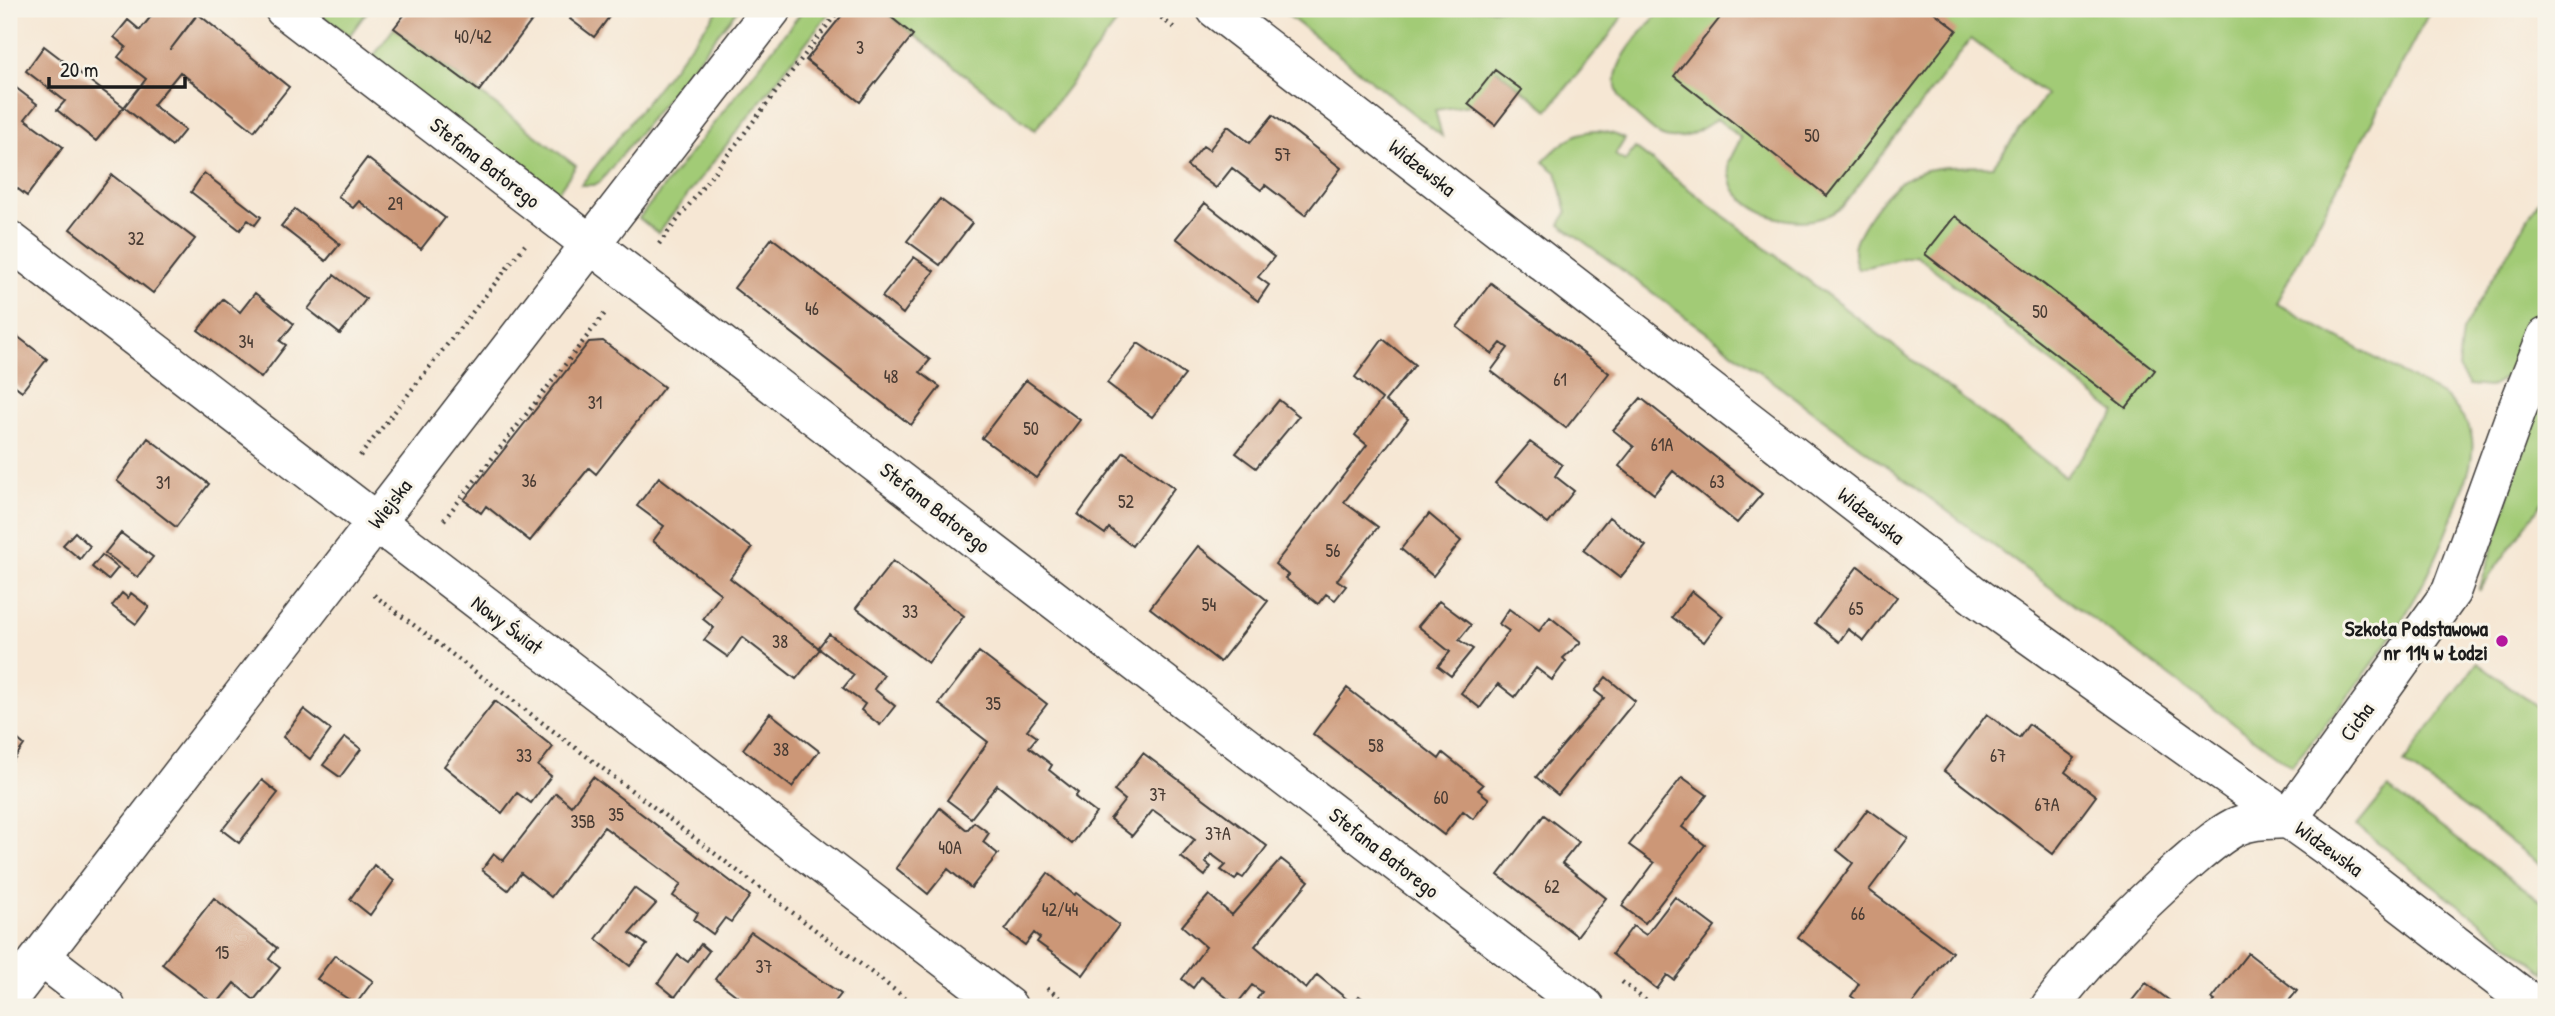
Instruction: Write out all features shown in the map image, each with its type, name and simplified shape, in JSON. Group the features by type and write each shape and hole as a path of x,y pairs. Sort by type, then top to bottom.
{"street":[{"name":"Stefana Batorego","path":"284,9 1585,1007"},
{"name":"Wiejska","path":"9,998 772,9"},
{"name":"Widzewska","path":"1216,9 1979,599 2288,819 2536,1007"},
{"name":"Nowy Świat","path":"9,240 417,556 1008,1007"},
{"name":"Cicha","path":"2288,819 2451,593 2546,337"},
{"path":"2050,1007 2094,950 2130,913 2203,850 2236,827 2254,821 2288,819"},
{"path":"41,957 106,1007"}],"path":[{"path":"417,556 840,9"},
{"path":"1150,9 1181,33"},
{"path":"333,491 550,213"},
{"path":"382,599 916,1007"}],"green space":[{"path":"314,9 369,9 349,36"},
{"path":"719,9 738,9 600,182 581,185"},
{"path":"804,9 832,9 658,233 639,218"},
{"path":"881,9 1127,9 1035,130"},
{"path":"1280,9 1627,9 1609,36 1548,110 1497,70 1470,105 1435,110 1442,136"},
{"path":"1662,9 2431,9 2276,303 2447,398 2471,432 2473,447 2470,465 2442,544 2407,613 2365,675 2291,766 1560,224 1567,213 1557,173 1543,162 1561,144 1590,131 1601,131 1625,139 1615,155 1625,161 1635,148 2065,477 2116,413 1916,255 1858,269 1854,255 1855,243 1863,226 1894,188 1907,178 1935,168 1993,166 2046,95 1971,39 1842,207 1817,219 1803,221 1774,217 1749,204 1736,191 1728,163 1741,138 1717,119 1684,137 1669,138 1652,130 1627,107 1619,95 1616,75 1619,65 1632,44"},
{"path":"394,28 576,166 553,199 370,61"},
{"path":"2546,188 2546,290 2509,375 2489,387 2469,385 2458,368 2462,331"},
{"path":"2546,391 2546,497 2479,591 2531,425"},
{"path":"2477,663 2546,713 2546,868 2404,763"},
{"path":"2388,788 2546,905 2546,973 2357,826"}],"building":[{"path":"157,9 191,9 197,14 170,50 198,14 289,87 254,131 180,72 153,105 185,130 172,146 124,107 146,79 118,57 126,47 114,37 128,20 140,30"},
{"path":"409,9 527,9 536,15 479,91 394,28"},
{"path":"578,9 615,9 594,37 570,19"},
{"path":"847,9 881,9 913,35 860,102 806,60"},
{"path":"1727,9 1930,9 1957,30 1827,196 1674,76"},
{"path":"44,46 124,107 96,141 57,110 65,101 26,71"},
{"path":"1495,70 1522,90 1495,125 1468,104"},
{"path":"11,84 37,104 25,119 63,147 27,196 9,182"},
{"path":"1273,115 1341,168 1305,215 1265,185 1261,190 1232,168 1216,188 1187,166 1203,146 1209,150 1228,126 1250,143"},
{"path":"367,158 445,218 421,249 359,201 353,208 338,196"},
{"path":"204,173 261,217 255,225 248,220 240,230 191,192"},
{"path":"112,175 195,239 153,293 70,229"},
{"path":"940,199 972,223 940,265 907,241"},
{"path":"1205,203 1274,257 1258,277 1269,285 1258,301 1176,238"},
{"path":"295,209 340,244 326,261 281,226"},
{"path":"1955,216 2155,370 2126,408 1925,254"},
{"path":"772,238 930,360 920,372 940,387 911,425 734,288"},
{"path":"914,257 934,271 903,314 882,297"},
{"path":"334,275 366,299 340,334 308,309"},
{"path":"1491,283 1609,373 1566,428 1491,371 1508,348 1501,343 1492,354 1457,327"},
{"path":"255,293 294,324 280,341 286,345 261,378 198,330 223,299 240,312"},
{"path":"9,330 47,359 22,391 9,381"},
{"path":"1383,339 1415,365 1385,401 1408,419 1344,502 1378,527 1337,580 1346,586 1335,600 1326,594 1318,604 1285,578 1288,575 1275,564 1367,445 1355,435 1382,399 1355,377"},
{"path":"603,341 664,387 596,474 589,468 530,541 486,506 481,513 464,500 589,342"},
{"path":"1138,343 1185,375 1152,417 1107,383"},
{"path":"1026,380 1080,420 1036,478 982,438"},
{"path":"1641,398 1762,494 1737,523 1673,471 1654,494 1619,466 1634,447 1613,430"},
{"path":"1279,400 1299,416 1256,468 1236,453"},
{"path":"148,438 209,484 176,527 117,481"},
{"path":"1530,442 1562,465 1555,476 1574,491 1548,524 1495,483"},
{"path":"1124,452 1174,488 1132,546 1109,528 1105,534 1078,515"},
{"path":"659,477 752,548 730,578 820,649 796,679 742,637 728,657 704,640 714,628 703,619 721,594 653,541 664,526 637,506"},
{"path":"1429,514 1461,541 1433,576 1401,549"},
{"path":"1609,517 1646,546 1620,578 1583,550"},
{"path":"75,532 90,546 80,559 63,545"},
{"path":"121,533 153,557 137,577 105,553"},
{"path":"1198,546 1268,601 1220,662 1150,608"},
{"path":"102,555 118,568 108,580 92,567"},
{"path":"893,561 964,616 928,663 856,608"},
{"path":"1858,566 1897,597 1864,641 1848,629 1839,642 1815,623"},
{"path":"1692,591 1723,616 1704,642 1672,617"},
{"path":"122,593 128,598 131,593 149,607 136,624 112,606"},
{"path":"1439,601 1471,625 1459,640 1473,649 1451,676 1438,666 1450,652 1418,626"},
{"path":"1509,609 1539,631 1550,617 1581,642 1563,658 1566,661 1552,680 1536,668 1515,697 1498,684 1480,708 1461,693 1509,631 1499,624"},
{"path":"829,634 884,675 874,689 895,706 880,725 861,710 865,704 843,688 854,675 818,648"},
{"path":"979,652 1047,704 1027,730 1037,737 1029,747 1052,765 1049,770 1078,793 1075,797 1096,813 1072,844 997,785 971,818 947,800 988,742 939,704"},
{"path":"1606,677 1635,701 1558,795 1536,777 1604,698 1595,691"},
{"path":"1347,688 1439,759 1443,753 1483,785 1478,790 1489,799 1473,819 1463,811 1444,835 1313,734"},
{"path":"495,701 553,747 538,766 551,776 531,803 517,793 502,813 444,766"},
{"path":"304,709 331,730 310,759 283,737"},
{"path":"770,713 819,751 792,787 743,749"},
{"path":"1987,714 2019,738 2029,724 2075,758 2065,772 2096,796 2053,854 1944,771"},
{"path":"9,732 24,745 9,766"},
{"path":"345,737 361,749 340,777 323,765"},
{"path":"1143,753 1267,846 1243,878 1238,875 1235,880 1221,870 1226,865 1211,854 1205,862 1211,867 1205,876 1181,857 1195,840 1153,810 1132,836 1110,819 1125,800 1114,791"},
{"path":"593,777 750,896 731,922 725,918 713,934 694,920 698,913 673,896 681,884 604,827 551,897 521,873 508,890 482,870 494,854 503,861 556,793 571,806"},
{"path":"1682,777 1707,795 1682,827 1705,845 1645,923 1622,906 1654,863 1629,845"},
{"path":"262,780 278,793 239,843 222,830"},
{"path":"940,808 967,830 974,822 989,833 983,842 998,854 971,888 948,869 928,894 896,868"},
{"path":"1868,809 1908,838 1869,890 1952,952 1910,1007 1865,1007 1851,996 1859,984 1798,937 1853,863 1837,850"},
{"path":"1544,815 1579,842 1562,863 1606,898 1577,936 1498,875"},
{"path":"1281,859 1309,881 1255,946 1306,989 1317,975 1353,1004 1359,996 1374,1007 1265,1007 1257,999 1262,992 1252,985 1236,1005 1201,977 1193,988 1182,979 1206,947 1182,926 1209,895 1232,915"},
{"path":"374,865 394,881 370,915 350,899"},
{"path":"1048,873 1074,895 1076,893 1119,925 1083,975 1037,942 1040,938 1034,933 1025,945 1005,930"},
{"path":"634,888 656,904 630,933 647,945 630,966 596,939"},
{"path":"1675,897 1715,927 1674,980 1667,975 1657,989 1612,954 1633,926 1646,935"},
{"path":"214,898 277,948 269,959 280,968 254,1000 234,983 216,1005 162,964"},
{"path":"751,932 841,994 831,1007 744,1007 746,1003 715,979"},
{"path":"701,944 709,951 675,997 658,983 678,955 688,962"},
{"path":"2248,953 2297,991 2284,1007 2210,1007 2215,1001 2212,999"},
{"path":"335,955 373,981 356,1004 317,979"},
{"path":"2146,983 2178,1007 2127,1007"}],"place":[{"name":"Szkoła Podstawowa nr 114 w Łodzi","path":"2502,641"}]}
